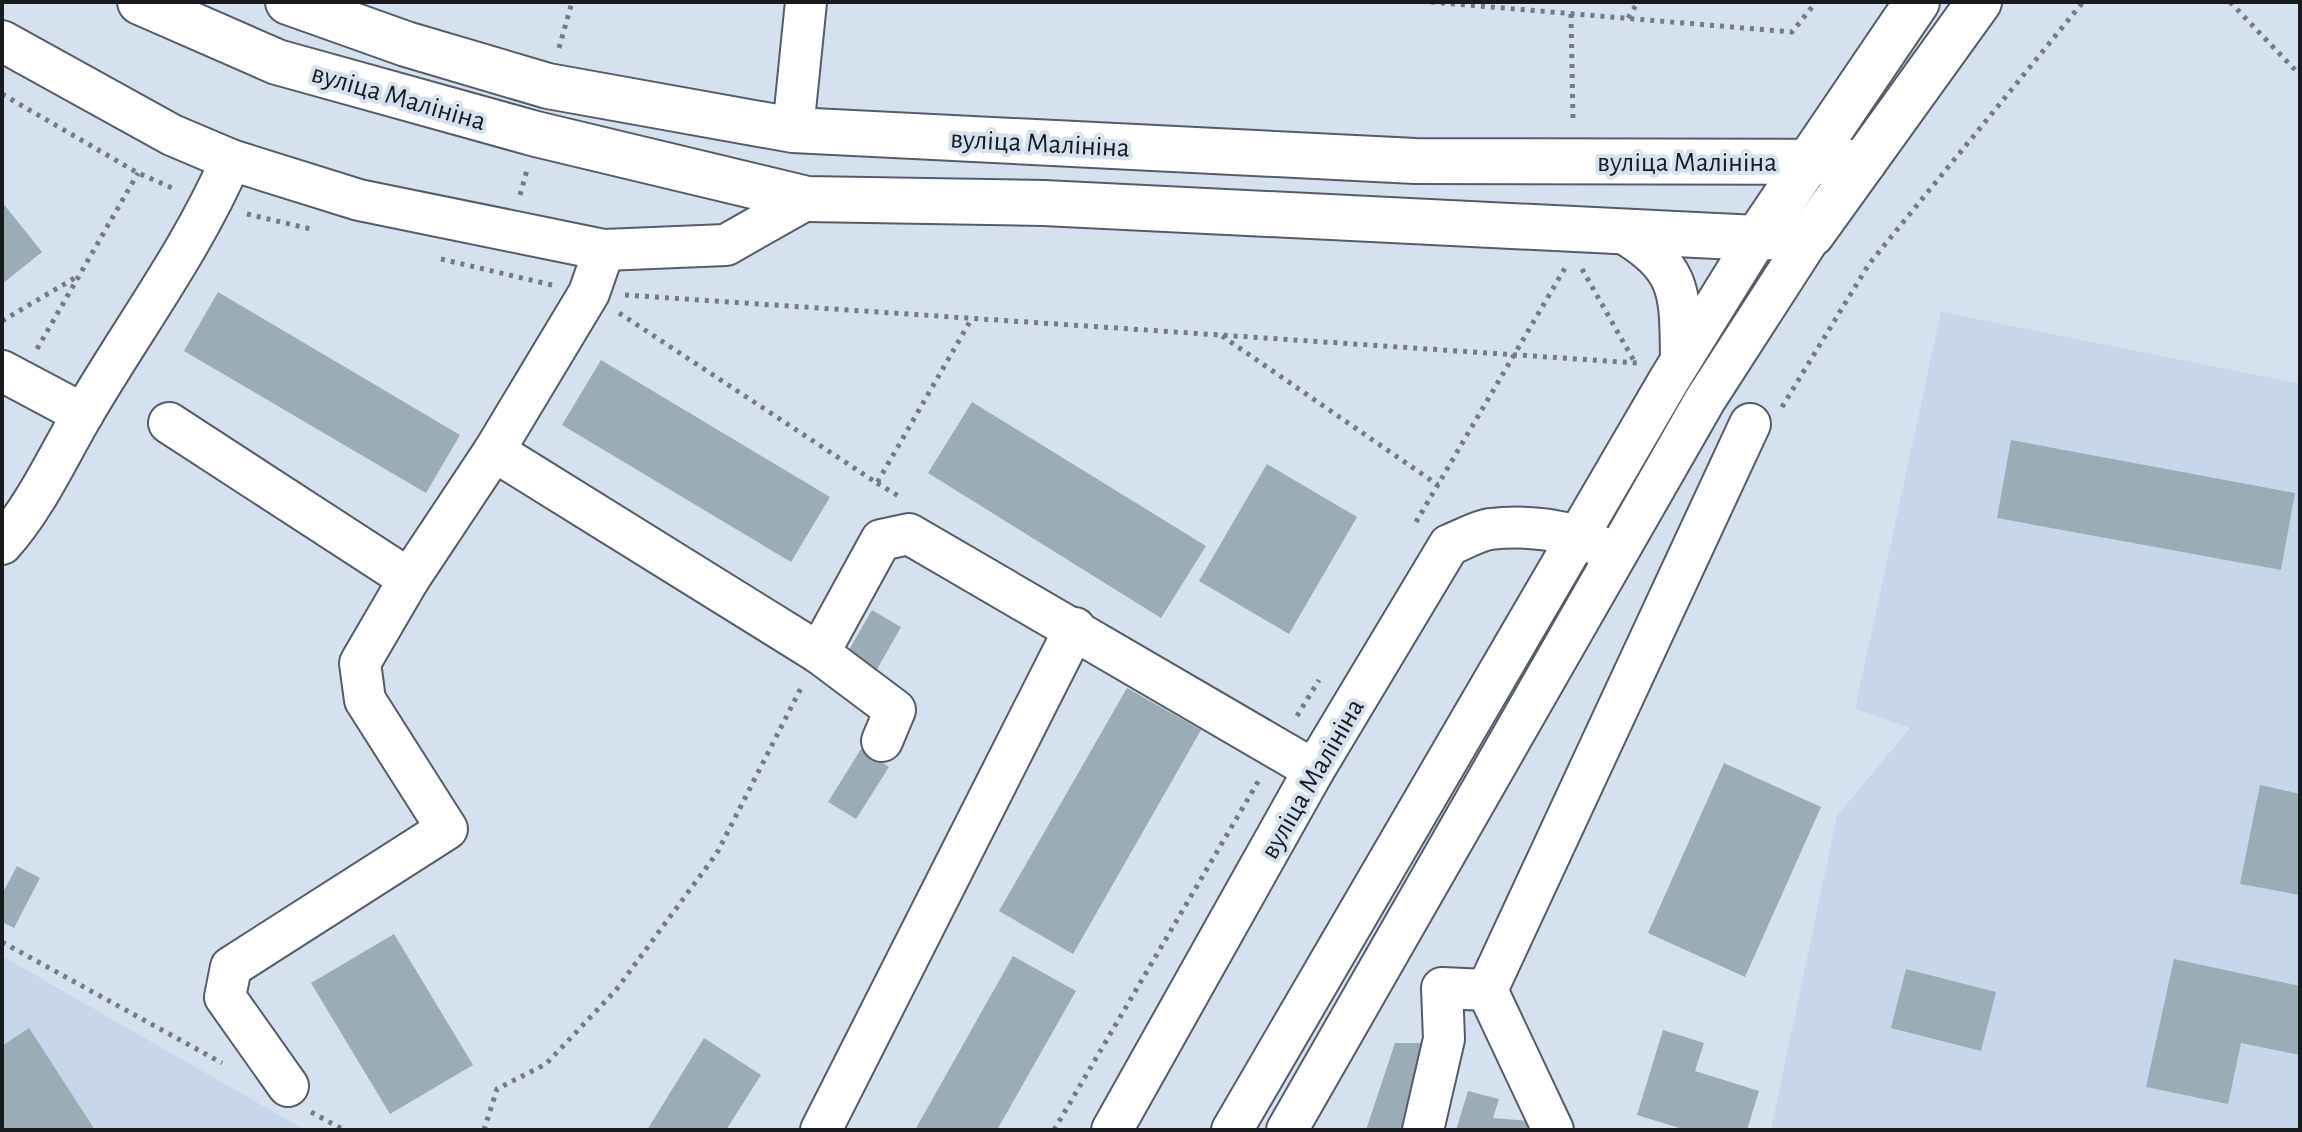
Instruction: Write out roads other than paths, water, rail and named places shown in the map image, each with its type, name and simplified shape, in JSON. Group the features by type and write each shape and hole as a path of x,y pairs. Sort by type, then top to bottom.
{"main road":[{"name":"вуліца Малініна","path":"140,2 277,62 536,134 807,199 1044,203 1574,242 1622,232 1757,238 1812,234"},
{"name":"вуліца Малініна","path":"288,2 406,44 548,86 793,130 1415,161 1864,162"},
{"name":"вуліца Малініна","path":"1757,238 1917,2"},
{"path":"1812,234 1979,2"}],"street":[{"path":"793,130 806,2"},
{"path":"2,41 172,135 231,160 359,200 604,250 726,245 807,199"},
{"path":"2,544 21,523 83,414 211,205 231,160"},
{"path":"1232,1130 1579,535 1661,367 1680,312 1673,277 1654,251 1622,232"},
{"path":"1287,1130 1705,400 1812,234"},
{"path":"1661,367 1757,238"},
{"path":"296,1097 225,997 231,967 447,829 365,700 360,663 409,579 494,451 589,293 604,250"},
{"path":"10,375 83,414"},
{"path":"169,423 409,579"},
{"path":"1487,990 1750,424"},
{"path":"494,451 819,653 895,710 882,741"},
{"name":"вуліца Малініна","path":"1112,1130 1314,770 1449,545 1488,529 1579,535"},
{"path":"819,653 881,540 909,534 1314,770"},
{"path":"1579,535 1616,556"},
{"path":"821,1130 1075,628"},
{"path":"1423,1130 1444,1039 1442,988 1487,990"},
{"path":"1487,990 1553,1130"}]}
